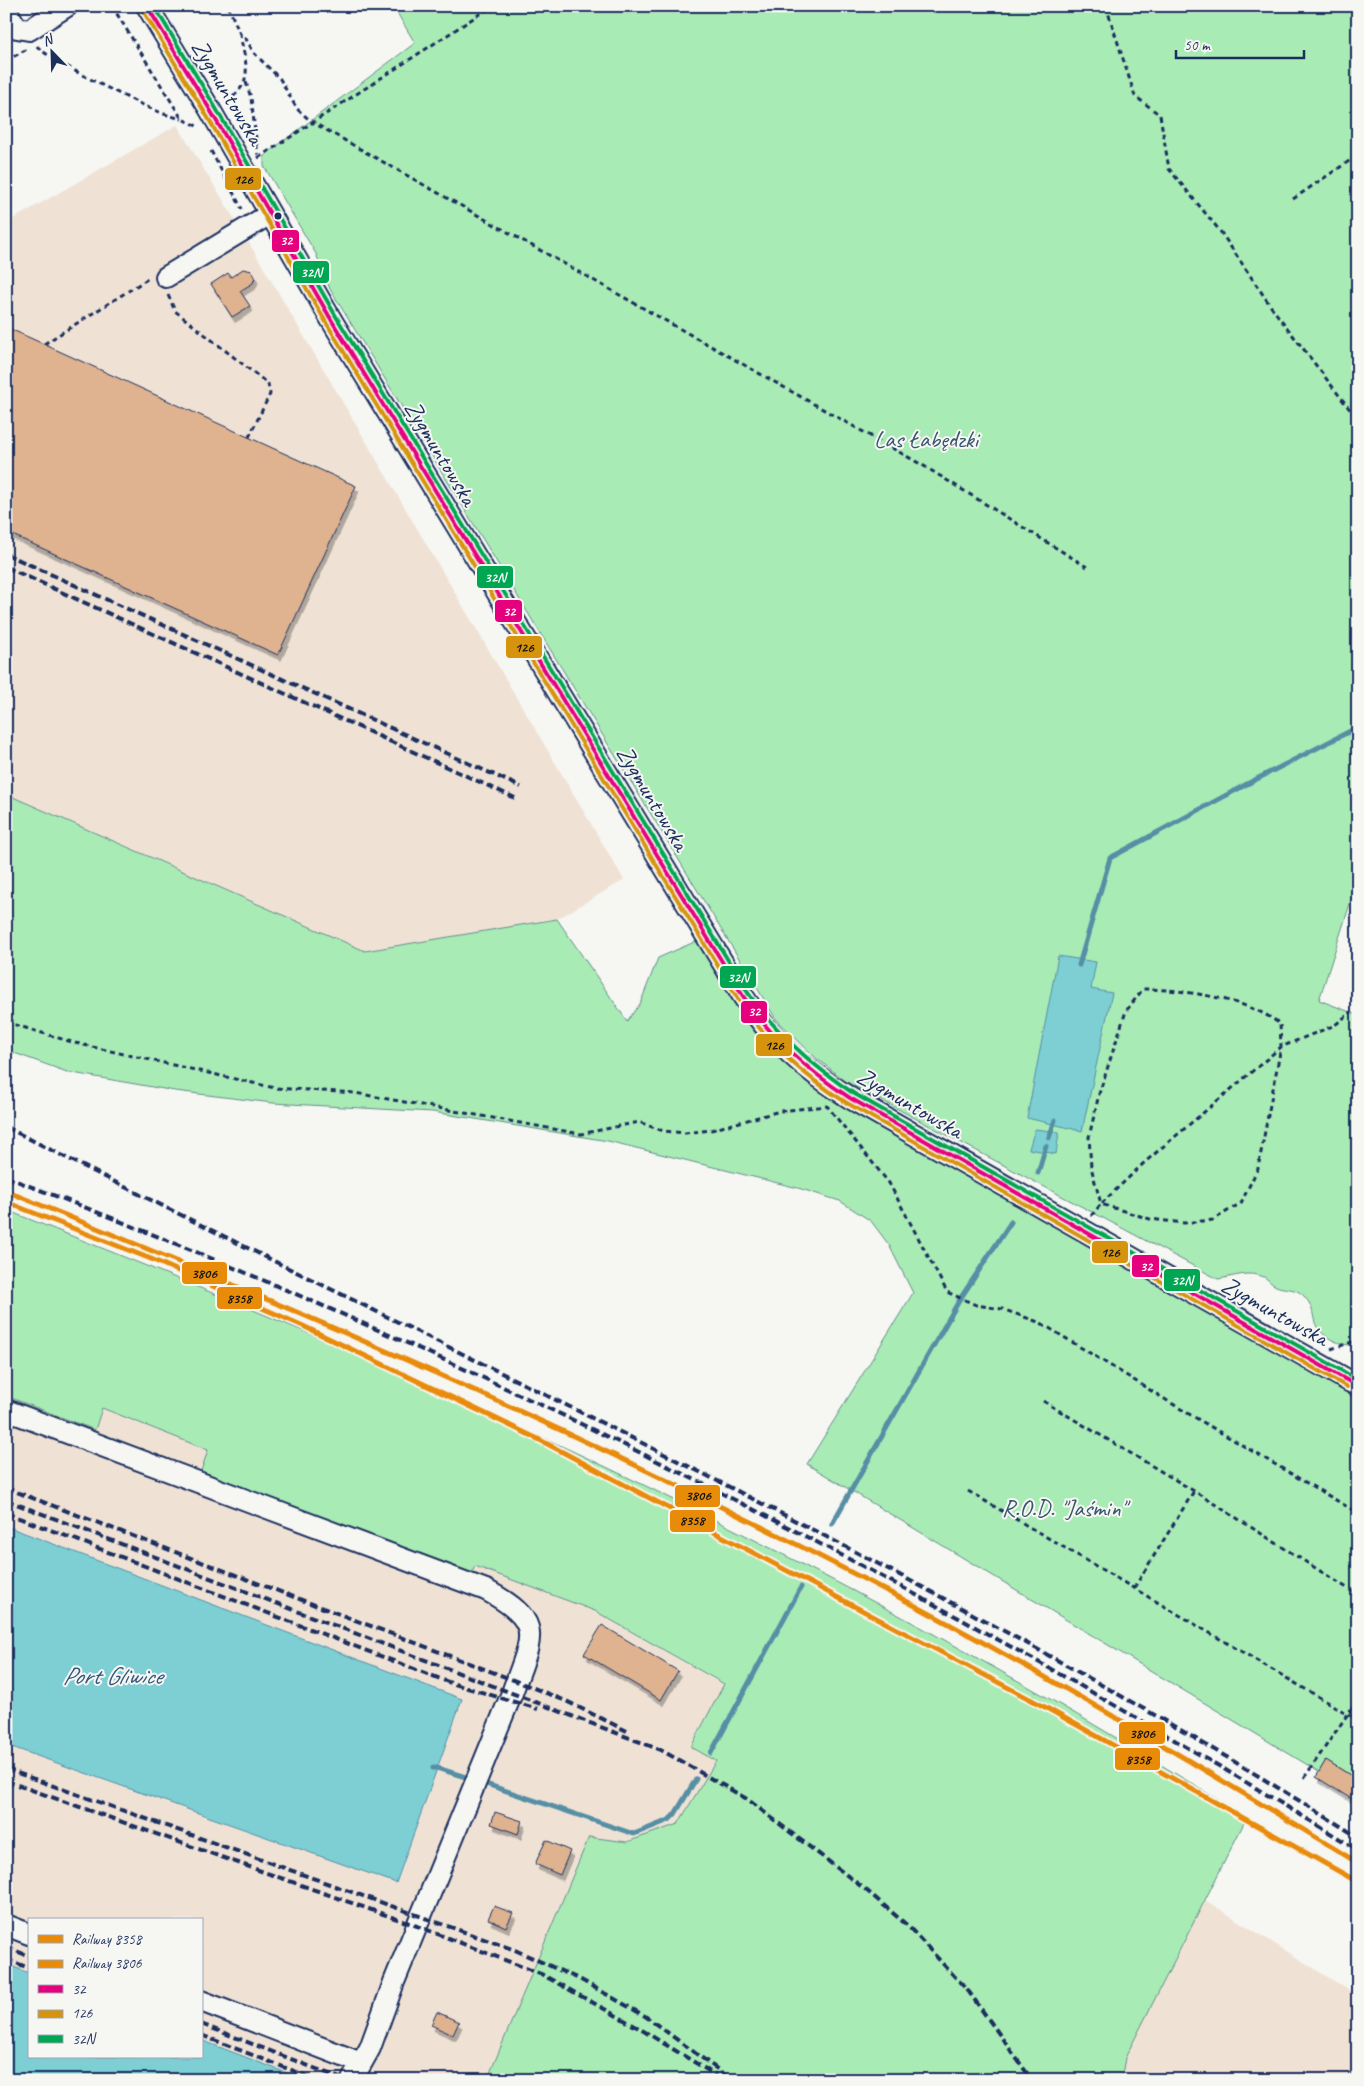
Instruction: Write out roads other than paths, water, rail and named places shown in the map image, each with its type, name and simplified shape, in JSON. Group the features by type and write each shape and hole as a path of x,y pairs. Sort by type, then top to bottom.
{"street":[{"path":"6,10 17,28 29,30 67,6"},
{"name":"Zygmuntowska","path":"147,6 251,162 270,214 332,322 738,987 772,1037 818,1078 850,1098 1355,1379"},
{"path":"160,276 270,214"},
{"path":"6,1410 486,1590 511,1604 525,1617 530,1631 527,1649 477,1781 390,1990 370,2048 356,2072 202,2001"},
{"path":"6,1925 28,1934"}],"water":[{"path":"1058,956 1096,962 1091,989 1112,993 1082,1131 1027,1118"},
{"path":"1035,1129 1059,1132 1056,1154 1029,1149"},
{"name":"Port Gliwice","path":"6,1526 462,1699 396,1883 6,1745"},
{"path":"6,1964 28,1973 28,2058 202,2058 202,2040 305,2080 6,2080"}],"waterway":[{"path":"1079,965 1110,858 1358,727"},
{"path":"1049,1138 1055,1120"},
{"path":"1038,1173 1046,1146"},
{"path":"832,1524 960,1299 1011,1222"},
{"path":"711,1753 801,1587"},
{"path":"433,1768 472,1779"},
{"path":"480,1782 634,1834 669,1820 675,1814 696,1779"}],"railway":[{"path":"6,554 521,787"},
{"path":"6,567 515,798"},
{"path":"6,1127 690,1467 860,1554 1028,1644 1194,1738 1358,1837"},
{"path":"6,1177 182,1246 356,1320 528,1399 698,1481 866,1568 1032,1658 1358,1850"},
{"path":"6,1488 516,1681 566,1701 627,1731"},
{"path":"6,1500 661,1750 747,1799 866,1890 908,1926 969,1992 1032,2080"},
{"path":"6,1513 451,1683 538,1709"},
{"path":"6,1769 515,1950 581,1980 645,2016 732,2080"},
{"path":"6,1781 417,1926 541,1974 637,2027 717,2076"},
{"path":"6,1947 28,1956"},
{"path":"6,1959 28,1968"},
{"path":"202,2024 345,2080"},
{"path":"202,2035 317,2080"}],"rail line":[{"name":"3806","path":"6,1191 224,1281 440,1375 653,1474 759,1526 990,1646 1175,1753 1358,1863"},
{"name":"8358","path":"6,1202 151,1259 301,1325 536,1438 1043,1706 1358,1882"}],"park label":[{"name":"Las Łabędzki","path":"926,439"},
{"name":"R.O.D. \"Jaśmin\"","path":"1064,1508"}]}
